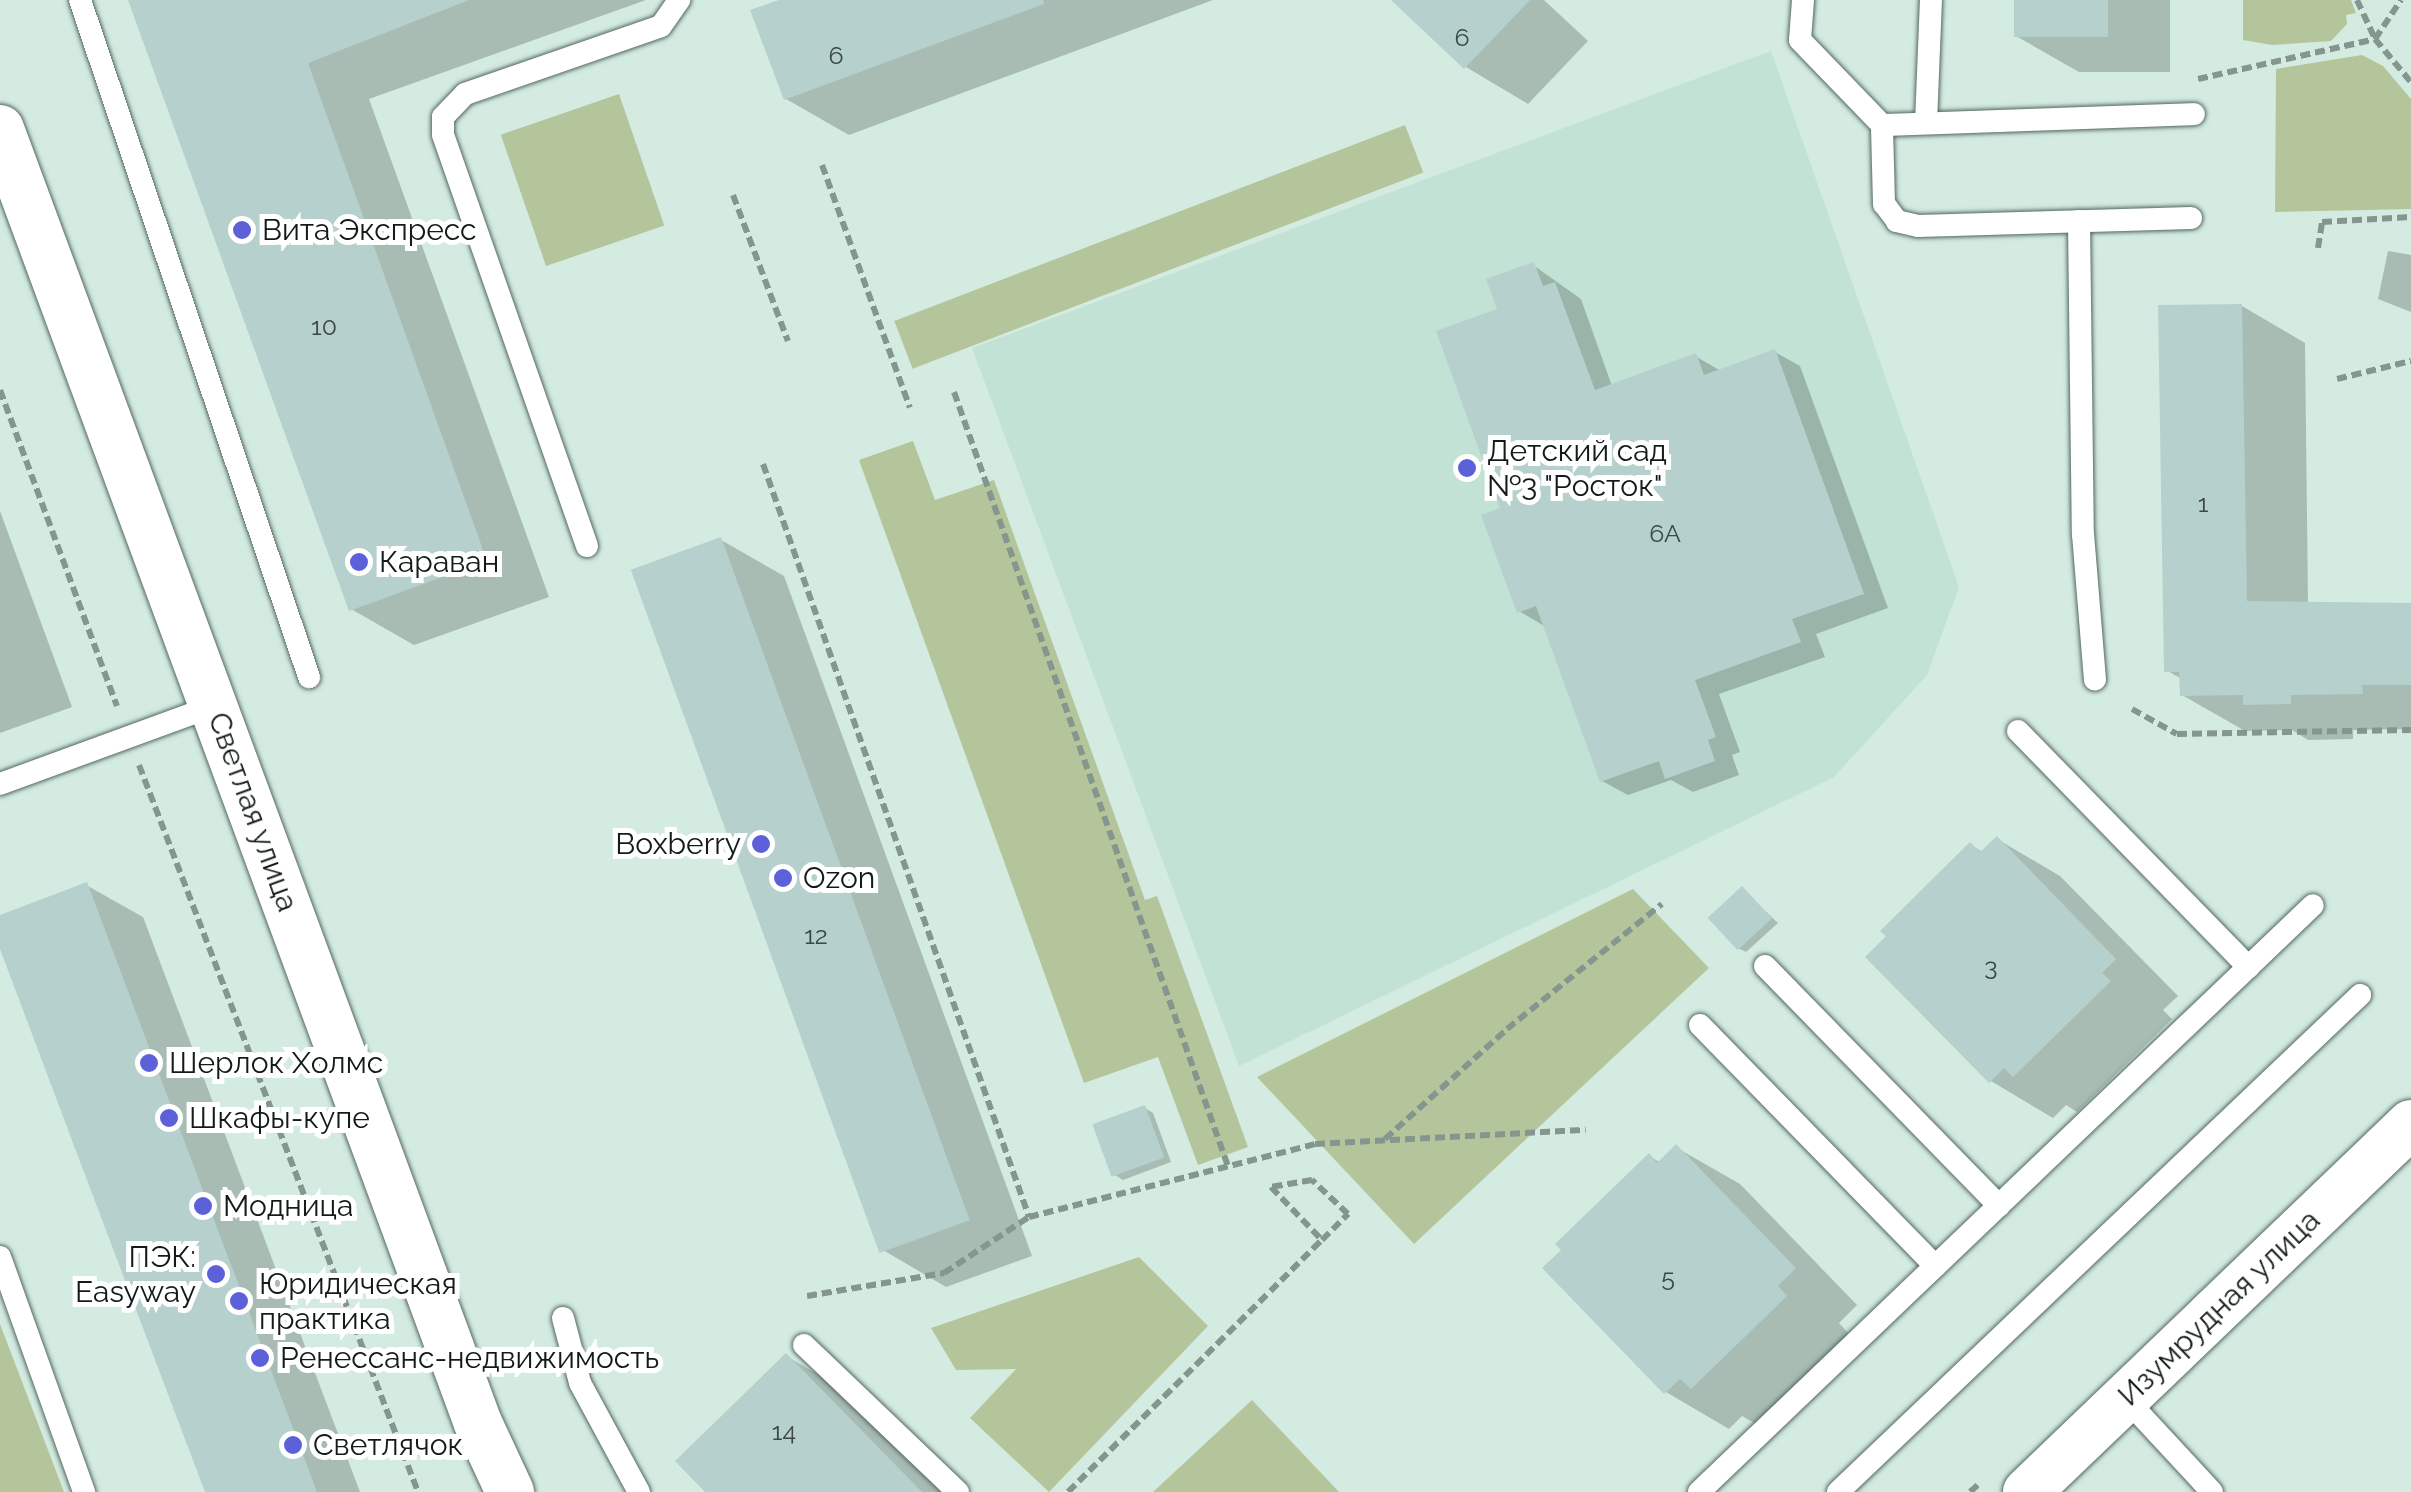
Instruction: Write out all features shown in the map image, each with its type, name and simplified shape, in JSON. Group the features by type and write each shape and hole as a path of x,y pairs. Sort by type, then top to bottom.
{"street":[{"name":"Светлая улица","path":"0,129 478,1423 510,1492"},
{"name":"Изумрудная улица","path":"2027,1492 2411,1124"}],"lane":[{"path":"80,0 309,677"},
{"path":"587,546 442,117 465,94 661,26 678,0"},
{"path":"1803,0 1800,40 1882,125 1884,204 1897,221 1918,226 2191,218"},
{"path":"1926,123 1930,0"},
{"path":"1882,125 2194,114"},
{"path":"2078,221 2084,534 2094,680"},
{"path":"0,784 213,706"},
{"path":"2018,731 2248,967"},
{"path":"1700,1492 2313,905"},
{"path":"1765,966 1999,1206"},
{"path":"1838,1492 2360,995"},
{"path":"1700,1025 1936,1266"},
{"path":"0,1257 84,1492"},
{"path":"563,1318 580,1383 639,1492"},
{"path":"804,1345 958,1492"},
{"path":"2125,1398 2212,1492"}],"path":[{"path":"2357,0 2375,39 2411,82"},
{"path":"2196,80 2375,39 2401,0"},
{"path":"822,165 910,408"},
{"path":"734,195 788,342"},
{"path":"2318,248 2322,222 2411,217"},
{"path":"2337,379 2411,360"},
{"path":"0,390 418,1492"},
{"path":"954,392 1228,1166"},
{"path":"763,464 1029,1217"},
{"path":"2132,710 2178,734 2411,730"},
{"path":"1384,1140 1507,1029 1662,904"},
{"path":"807,1296 944,1273 1029,1217 1315,1144 1586,1130"},
{"path":"1068,1492 1322,1240 1348,1214 1312,1180 1271,1187 1322,1240"}],"shaded area":[{"name":"Детский сад №3 \"Росток\"","path":"1771,51 1959,587 1927,675 1834,777 1239,1066 972,348"}],"green space":[{"path":"2243,0 2351,0 2356,13 2346,15 2347,24 2331,41 2272,45 2243,40"},
{"path":"2362,55 2383,66 2411,99 2411,209 2275,212 2276,69"},
{"path":"619,94 664,225 546,266 501,135"},
{"path":"1405,125 1423,173 913,369 894,321"},
{"path":"913,441 935,500 994,480 1145,900 1157,896 1248,1147 1198,1165 1158,1057 1084,1083 859,460"},
{"path":"1633,889 1709,968 1414,1244 1257,1077"},
{"path":"1139,1257 1208,1326 1049,1492 970,1418 1016,1369 956,1370 931,1328"},
{"path":"0,1324 64,1492 0,1492"},
{"path":"1252,1400 1339,1492 1153,1492"}],"building":[{"path":"128,0 469,0 308,63 487,561 349,611"},
{"path":"779,0 1043,0 1044,4 784,100 750,10"},
{"path":"1391,0 1530,0 1464,69"},
{"path":"2014,0 2108,0 2108,37 2014,37"},
{"path":"1534,262 1543,286 1555,282 1595,390 1696,353 1704,375 1775,349 1864,594 1792,619 1801,642 1695,680 1716,737 1708,740 1715,761 1665,779 1659,761 1600,782 1536,606 1517,613 1481,515 1500,508 1436,331 1497,309 1486,279"},
{"path":"2242,304 2247,601 2411,603 2411,685 2362,685 2363,694 2291,695 2291,704 2243,705 2243,695 2180,696 2179,672 2164,672 2158,305"},
{"path":"721,537 970,1220 879,1253 631,570"},
{"path":"1997,836 2116,959 2102,973 2111,981 2013,1077 2004,1068 1989,1083 1865,957 1886,936 1880,931 1970,842 1980,852"},
{"path":"87,882 317,1492 205,1492 73,1143 0,949 0,915"},
{"path":"1742,886 1772,918 1738,950 1708,918"},
{"path":"1145,1105 1164,1158 1112,1177 1092,1124"},
{"path":"1676,1144 1796,1268 1778,1286 1787,1296 1691,1389 1680,1379 1664,1394 1542,1268 1561,1250 1555,1244 1649,1153 1657,1163"},
{"path":"786,1353 922,1492 705,1492 675,1461"}],"place":[{"name":"Вита Экспресс","path":"242,230"},
{"name":"Детский сад №3 \"Росток\"","path":"1467,468"},
{"name":"Караван","path":"359,562"},
{"name":"Boxberry","path":"761,844"},
{"name":"Ozon","path":"783,878"},
{"name":"Шерлок Холмс","path":"149,1063"},
{"name":"Шкафы-купе","path":"169,1118"},
{"name":"Модница","path":"203,1206"},
{"name":"ПЭК: Easyway","path":"216,1274"},
{"name":"Юридическая практика","path":"239,1301"},
{"name":"Ренессанс-недвижимость","path":"260,1358"},
{"name":"Светлячок","path":"293,1445"}]}
